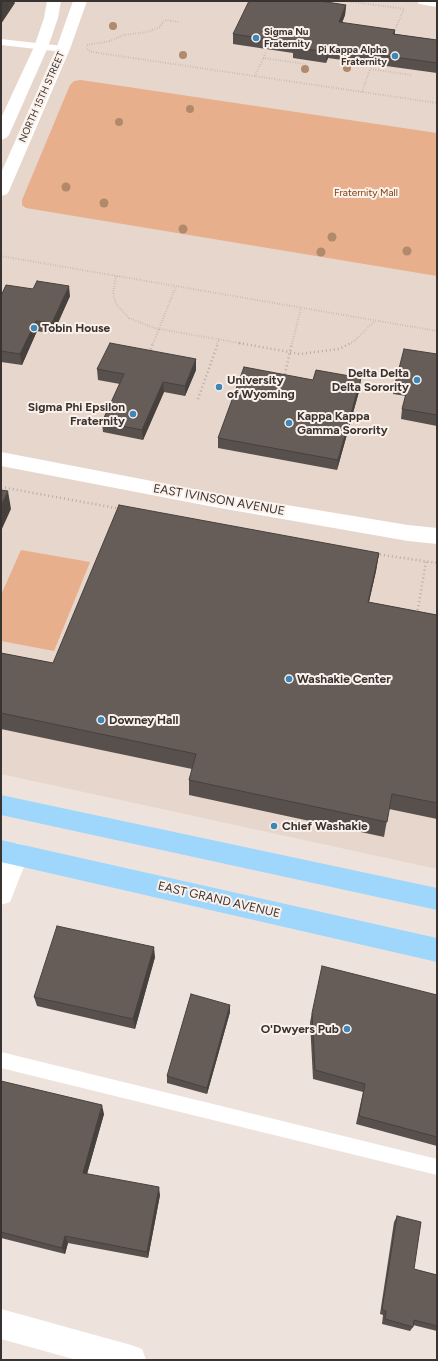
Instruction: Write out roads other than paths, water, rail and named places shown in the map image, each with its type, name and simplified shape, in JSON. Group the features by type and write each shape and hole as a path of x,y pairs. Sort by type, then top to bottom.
{"main road":[{"name":"NORTH 15TH STREET","path":"1,135 41,47 54,1"},
{"name":"NORTH 15TH STREET","path":"1,191 63,49 80,1"},
{"path":"424,1 437,3"},
{"name":"EAST IVINSON AVENUE","path":"1,459 214,500 408,533 437,536"},
{"path":"1,805 437,899"},
{"path":"1,894 9,852"},
{"name":"EAST GRAND AVENUE","path":"9,852 437,950"},
{"path":"1,1324 131,1360"}],"lane":[{"path":"1,42 63,49"},
{"path":"1,1060 437,1167"}],"place":[{"name":"Sigma Nu Fraternity","path":"256,38"},
{"name":"Pi Kappa Alpha Fraternity","path":"395,56"},
{"name":"Tobin House","path":"34,328"},
{"name":"Delta Delta Delta Sorority","path":"417,380"},
{"name":"University of Wyoming","path":"219,387"},
{"name":"Sigma Phi Epsilon Fraternity","path":"133,414"},
{"name":"Kappa Kappa Gamma Sorority","path":"289,423"},
{"name":"Washakie Center","path":"289,679"},
{"name":"Downey Hall","path":"101,720"},
{"name":"Chief Washakie","path":"274,826"},
{"name":"O'Dwyers Pub","path":"347,1029"}],"park label":[{"name":"Fraternity Mall","path":"366,193"}]}
